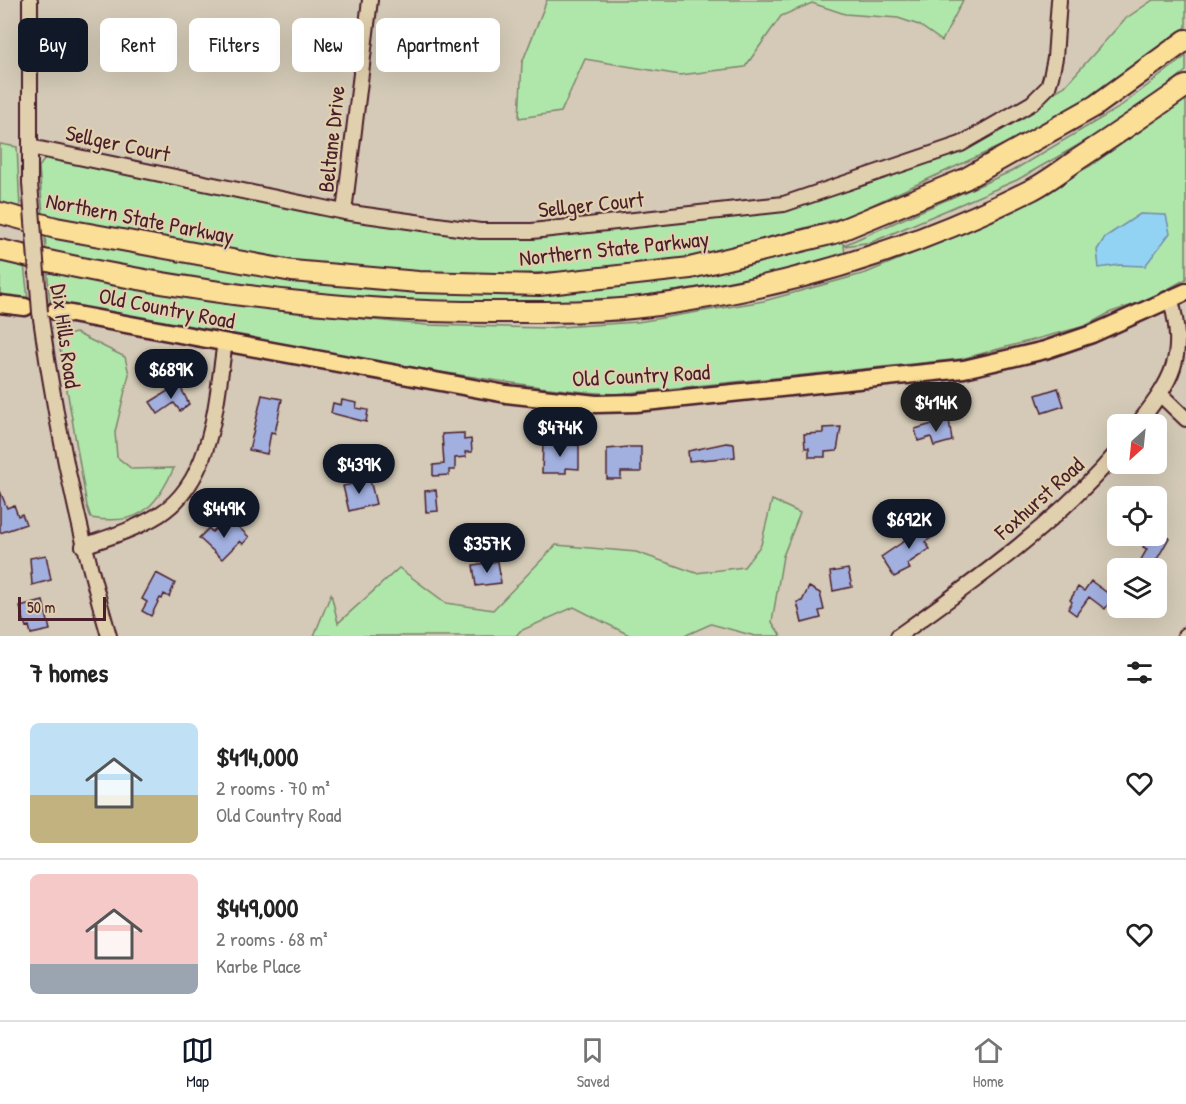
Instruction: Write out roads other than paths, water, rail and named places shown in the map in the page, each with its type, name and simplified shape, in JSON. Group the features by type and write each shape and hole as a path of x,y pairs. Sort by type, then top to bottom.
{"highway":[{"name":"Northern State Parkway","path":"0,213 56,228 292,271 418,282 539,285 690,268 834,233 965,179 1095,106 1186,40"},
{"path":"0,250 156,284 256,298 369,308 494,312 593,311 648,306 703,298 816,273 921,238 1033,189 1186,86"}],"main road":[{"name":"Old Country Road","path":"55,311 506,394 596,404 636,403 964,369 1044,350 1092,334 1186,292"},
{"path":"0,304 25,307"}],"street":[{"name":"Dix Hills Road","path":"30,0 30,183 39,312 62,452 83,546 109,636"},
{"name":"Beltane Drive","path":"344,212 370,0"},
{"name":"Sellger Court","path":"30,147 344,212 480,231 532,231 784,204 962,144 1032,103 1048,87 1051,76 1059,0"},
{"path":"1145,414 1173,372 1181,352 1179,324 1171,300"},
{"path":"83,546 142,525 162,513 180,497 193,478 209,438 225,342"},
{"path":"1160,393 1186,419"},
{"name":"Foxhurst Road","path":"898,636 988,571 1040,528 1107,464"}],"water":[{"path":"1140,214 1166,215 1170,233 1145,266 1119,265 1099,268 1097,250 1105,237"}]}
